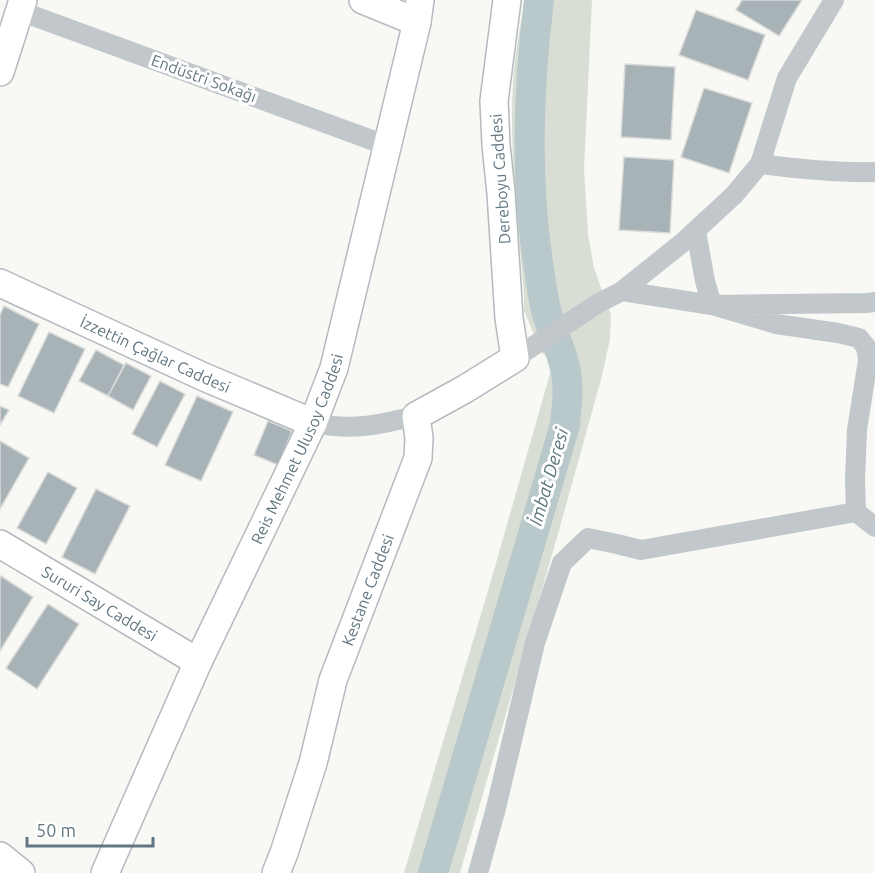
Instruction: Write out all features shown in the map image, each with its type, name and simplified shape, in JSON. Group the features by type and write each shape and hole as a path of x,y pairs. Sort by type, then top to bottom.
{"street":[{"path":"363,0 419,11"},
{"name":"Dereboyu Caddesi","path":"507,0 494,100 509,318 515,358"},
{"path":"313,423 351,428 372,426 416,416 465,389 597,304 622,291 682,243 734,195 760,164 787,78 834,0"},
{"path":"0,72 22,5"},
{"name":"Endüstri Sokağı","path":"22,5 388,146"},
{"name":"Reis Mehmet Ulusoy Caddesi","path":"105,873 198,662 313,423 334,368 419,11"},
{"path":"760,164 796,169 875,172"},
{"path":"696,231 712,305"},
{"name":"İzzettin Çağlar Caddesi","path":"0,283 204,377 313,423"},
{"path":"622,291 712,305 776,324 859,338 866,347 868,360 857,430 856,512"},
{"path":"712,305 875,302"},
{"name":"Kestane Caddesi","path":"276,873 313,763 333,680 418,458 419,438 416,416"},
{"path":"478,873 499,797 534,643 562,563 588,538 641,550 856,512 875,527"},
{"name":"Sururi Say Caddesi","path":"0,544 198,662"},
{"path":"0,856 21,873"}],"shaded area":[{"path":"525,0 592,0 584,169 588,234 594,268 611,315 610,339 602,376 554,548 460,873 404,873 553,363 541,352 524,310 513,162 512,109 515,62"}],"building":[{"path":"742,0 802,0 779,36 736,10"},
{"path":"696,10 765,35 748,80 679,55"},
{"path":"625,64 675,67 671,140 621,137"},
{"path":"704,88 752,103 729,173 681,157"},
{"path":"624,157 674,160 670,233 619,230"},
{"path":"4,306 39,324 8,387 0,384 0,315"},
{"path":"49,332 85,349 54,413 18,396"},
{"path":"96,350 124,365 108,396 79,381"},
{"path":"126,363 151,376 133,410 108,396"},
{"path":"160,381 185,394 157,447 132,434"},
{"path":"197,396 233,412 201,481 165,465"},
{"path":"0,406 9,410 0,425"},
{"path":"268,421 292,431 278,465 254,455"},
{"path":"0,441 29,458 0,509"},
{"path":"48,472 77,488 46,544 17,528"},
{"path":"96,489 130,506 95,574 62,557"},
{"path":"1,576 33,597 0,651 0,578"},
{"path":"48,604 79,624 37,689 6,668"}],"waterway":[{"name":"İmbat Deresi","path":"433,873 565,425 568,391 566,371 545,305 532,202 530,101 539,0"}]}
